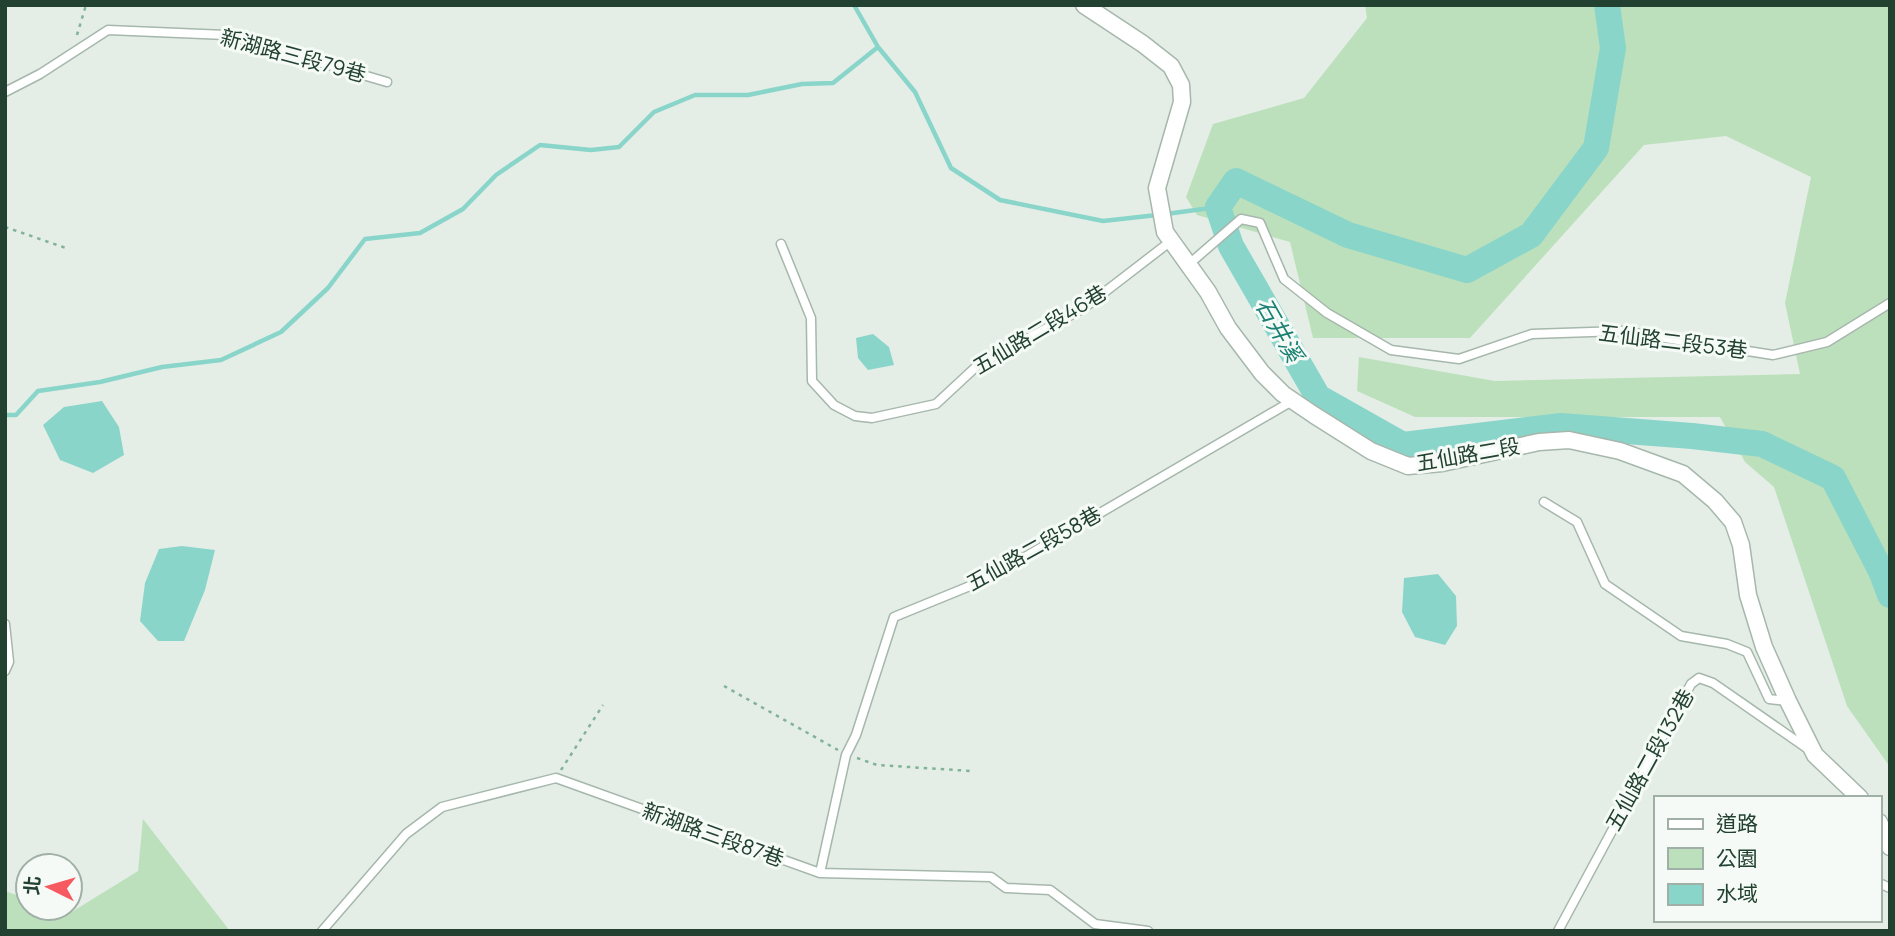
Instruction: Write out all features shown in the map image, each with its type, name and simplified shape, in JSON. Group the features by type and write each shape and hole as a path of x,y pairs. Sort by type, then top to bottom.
{"street":[{"name":"五仙路二段","path":"1084,5 1171,66 1181,85 1182,103 1157,188 1168,237 1189,265 1228,328 1262,373 1292,401 1371,451 1408,466 1442,463 1539,442 1569,440 1620,451 1683,474 1715,501 1733,522 1741,545 1748,595 1765,646 1788,701 1815,755 1858,796"},
{"path":"1881,827 1890,847"}],"lane":[{"name":"新湖路三段79巷","path":"5,92 108,30 226,35 387,82"},
{"name":"五仙路二段53巷","path":"1189,265 1241,219 1260,223 1284,279 1327,313 1391,350 1459,359 1532,334 1621,331 1773,355 1827,342 1890,303"},
{"name":"五仙路二段46巷","path":"782,244 811,318 812,381 834,405 855,416 872,418 936,404 978,365 1084,308 1168,237"},
{"name":"五仙路二段58巷","path":"820,873 846,755 856,735 894,617 987,579 1292,401"},
{"path":"1544,502 1577,522 1605,584 1681,636 1727,644 1747,652 1769,699 1788,701"},
{"path":"5,624 9,662 5,671"},
{"name":"五仙路二段132巷","path":"1558,931 1691,684 1699,678 1713,683 1815,755"},
{"path":"322,931 406,834 442,807 556,778"},
{"name":"新湖路三段87巷","path":"556,778 820,873 991,877 1006,888 1050,890 1095,925 1148,931"}],"path":[{"path":"71,54 86,5"},
{"path":"5,226 66,248"},
{"path":"724,686 846,755 877,765 971,771"},
{"path":"556,778 603,705"}],"green space":[{"path":"1365,5 1890,5 1890,767 1847,706 1774,487 1745,462 1720,417 1415,417 1357,391 1359,357 1495,381 1800,374 1785,303 1811,177 1726,136 1644,145 1470,338 1313,338 1290,242 1197,215 1186,197 1213,124 1304,98 1367,18"},
{"path":"143,819 230,931 5,931 5,891 14,894 14,922 84,922 84,904 138,871"}],"water":[{"path":"873,334 889,347 894,365 868,370 858,358 856,338"},
{"path":"102,401 119,427 124,455 93,473 60,460 43,425 64,407"},
{"path":"182,546 215,550 205,590 184,641 158,641 140,621 145,583 159,549"},
{"path":"1438,574 1456,596 1457,626 1445,645 1415,637 1402,612 1404,578"}],"waterway":[{"path":"854,5 878,47 915,92 951,168 1000,200 1103,221 1157,215"},
{"name":"石井溪","path":"1607,5 1613,48 1596,148 1531,235 1467,270 1348,235 1236,181 1218,207 1231,246 1318,397 1403,445 1561,426 1762,444 1833,478 1881,571 1890,595"},
{"path":"5,415 16,415 38,391 100,382 162,367 221,360 281,332 328,288 365,239 420,233 463,209 496,175 540,145 591,150 619,147 654,112 695,95 748,95 802,84 833,83 878,47"},
{"path":"1166,214 1218,207"}]}
